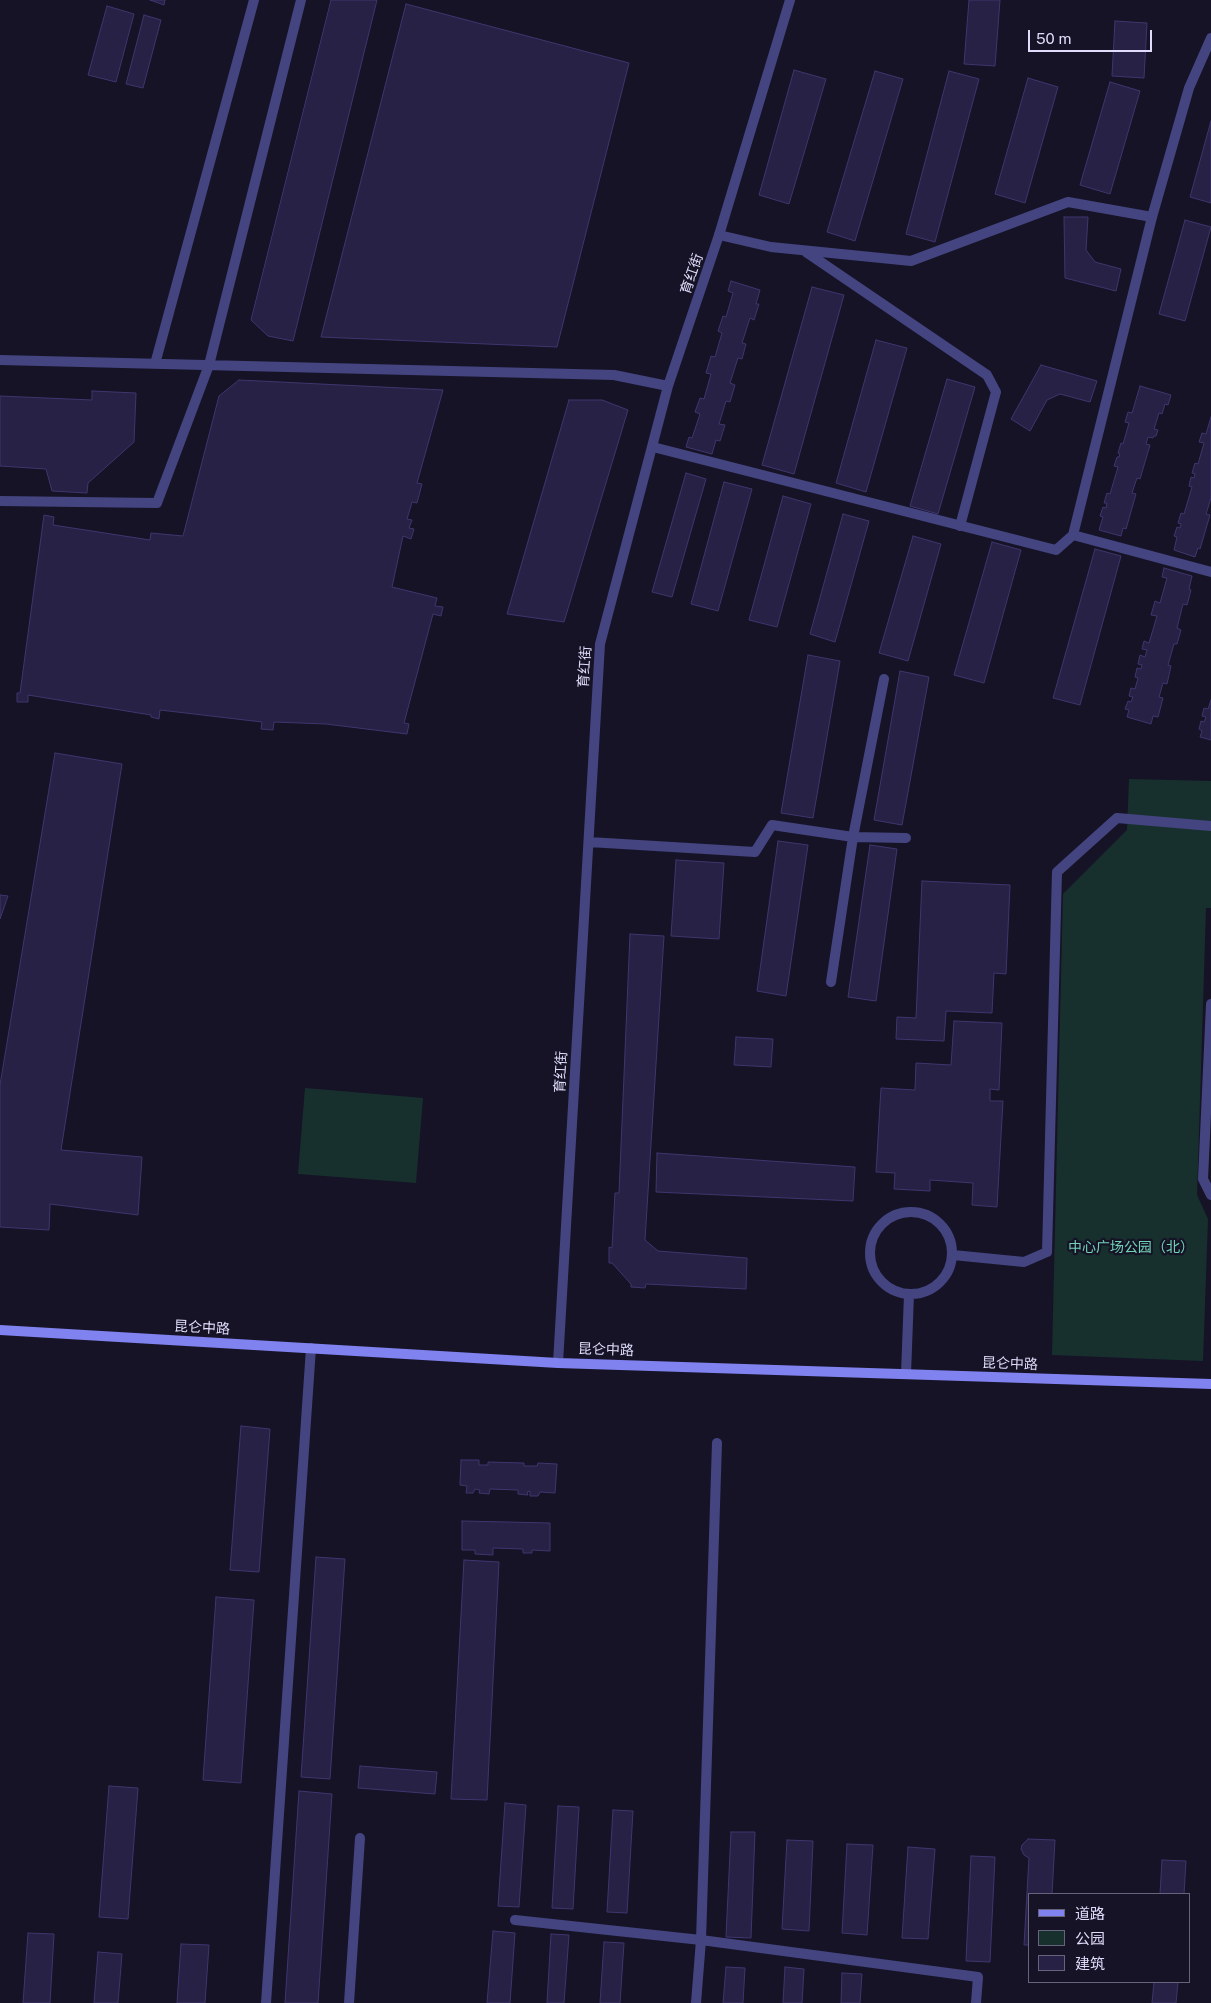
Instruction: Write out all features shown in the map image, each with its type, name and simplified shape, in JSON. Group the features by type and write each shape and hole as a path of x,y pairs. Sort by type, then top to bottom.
{"main road":[{"name":"昆仑中路","path":"0,1330 558,1363 1211,1384"}],"street":[{"path":"155,364 254,0"},
{"path":"0,501 157,503 210,365 301,0"},
{"name":"育红街","path":"558,1363 600,644 668,386 719,235 790,0"},
{"path":"653,447 1056,550 1073,535 1152,216 1189,88 1211,38"},
{"path":"719,235 771,247 911,261 1068,202 1152,216"},
{"path":"804,250 987,375 996,392 960,526"},
{"path":"0,360 614,375 668,386"},
{"path":"1073,535 1211,572"},
{"path":"831,982 853,837 884,680"},
{"path":"952,1254 1024,1262 1047,1252 1057,872 1117,818 1211,826"},
{"path":"588,842 755,852 772,825 853,837 906,838"},
{"path":"1211,1004 1203,1179 1208,1184 1211,1195"},
{"path":"920,1212 934,1218 944,1228 951,1240 952,1254 950,1267 939,1283 922,1293 910,1294 897,1292 877,1276 872,1264 870,1251 873,1237 881,1225 899,1214 920,1212"},
{"path":"906,1374 910,1294"},
{"path":"266,2003 311,1348"},
{"path":"696,2003 701,1940 717,1443"},
{"path":"349,2003 360,1838"},
{"path":"515,1920 701,1940 978,1977 976,2003"}],"green space":[{"name":"中心广场公园（北）","path":"1129,779 1211,781 1211,908 1206,908 1197,1195 1208,1219 1203,1361 1052,1355 1063,894 1127,830"},
{"path":"305,1088 423,1098 416,1183 298,1174"}],"building":[{"path":"150,0 165,0 164,5"},
{"path":"331,0 377,0 293,341 268,336 251,320"},
{"path":"969,0 1000,0 995,66 964,64"},
{"path":"406,4 629,63 557,347 321,337"},
{"path":"107,6 134,14 116,82 88,75"},
{"path":"144,15 161,20 143,88 126,84"},
{"path":"1115,21 1147,23 1144,78 1112,76"},
{"path":"794,70 826,79 789,204 759,195"},
{"path":"875,71 903,79 855,241 827,232"},
{"path":"949,71 979,79 935,242 906,234"},
{"path":"1028,78 1058,87 1025,203 995,194"},
{"path":"1110,82 1140,91 1110,194 1080,185"},
{"path":"1211,121 1211,203 1190,197"},
{"path":"1064,217 1088,217 1086,250 1095,262 1121,269 1116,291 1065,278"},
{"path":"1185,220 1211,227 1185,321 1159,314"},
{"path":"731,281 760,290 756,304 759,304 754,320 750,318 742,343 746,344 742,359 738,358 730,383 735,385 730,402 726,401 719,424 725,425 720,441 716,440 712,454 686,447 689,437 692,438 700,414 695,412 700,398 704,399 711,374 706,373 711,356 715,357 722,333 718,331 723,316 726,317 733,293 728,291"},
{"path":"812,287 844,295 794,474 762,465"},
{"path":"876,340 907,348 866,492 836,483"},
{"path":"1041,365 1097,381 1090,402 1060,394 1047,400 1030,431 1011,419"},
{"path":"947,379 975,387 938,514 910,506"},
{"path":"239,380 443,390 417,483 422,484 417,503 412,502 407,519 412,520 409,528 414,529 411,539 403,536 392,587 437,598 435,606 443,607 441,616 433,614 404,723 409,724 407,734 326,724 274,722 273,730 261,729 262,722 160,710 159,719 151,717 151,715 28,695 28,702 17,702 17,693 20,693 44,515 54,517 53,525 150,540 151,533 183,536 219,396"},
{"path":"1140,386 1171,395 1168,405 1165,404 1162,414 1159,413 1154,429 1158,430 1156,436 1153,438 1148,437 1146,444 1150,445 1140,479 1137,478 1132,493 1136,494 1126,529 1123,528 1121,536 1099,530 1103,517 1100,516 1103,507 1106,508 1107,503 1104,503 1107,493 1110,494 1118,467 1114,466 1117,457 1119,457 1120,454 1118,453 1121,443 1123,444 1129,423 1125,422 1128,412 1132,413"},
{"path":"92,391 136,393 134,442 88,483 87,493 52,491 46,469 0,466 0,396 92,400"},
{"path":"569,400 602,400 628,410 564,622 507,614"},
{"path":"1211,417 1211,498 1206,514 1210,515 1200,549 1198,548 1195,557 1174,550 1177,537 1174,536 1177,527 1180,528 1181,524 1178,523 1181,513 1184,514 1192,487 1189,486 1191,477 1194,478 1195,474 1192,473 1195,463 1198,464 1204,443 1199,442 1202,433 1206,434"},
{"path":"686,473 706,479 672,597 652,592"},
{"path":"724,482 752,489 718,611 691,604"},
{"path":"783,496 811,504 777,627 749,620"},
{"path":"843,514 869,521 835,642 810,634"},
{"path":"913,536 941,544 908,661 879,653"},
{"path":"992,542 1021,550 984,683 954,675"},
{"path":"1095,549 1121,556 1080,705 1053,698"},
{"path":"1164,568 1192,576 1189,589 1191,590 1187,605 1183,604 1177,628 1181,630 1177,644 1174,644 1168,665 1171,666 1167,684 1163,683 1159,697 1163,698 1158,717 1153,716 1151,724 1127,717 1129,710 1125,709 1128,701 1131,702 1133,697 1129,696 1131,688 1135,689 1138,678 1135,677 1137,668 1141,669 1142,665 1138,664 1140,655 1145,657 1147,650 1142,649 1144,641 1149,643 1157,616 1151,615 1155,601 1160,603 1167,578 1162,577"},
{"path":"808,655 840,661 813,818 781,813"},
{"path":"900,671 929,677 902,825 874,820"},
{"path":"1211,700 1211,740 1200,737 1202,731 1199,729 1201,721 1204,722 1206,717 1202,716 1204,708 1208,709"},
{"path":"55,753 122,764 61,1150 142,1157 138,1215 50,1204 49,1230 0,1227 0,1085"},
{"path":"778,841 808,845 786,996 757,991"},
{"path":"870,845 897,849 876,1001 848,997"},
{"path":"676,860 724,863 719,939 671,936"},
{"path":"922,881 1010,885 1006,974 994,973 992,1013 946,1011 944,1041 896,1039 897,1017 916,1018"},
{"path":"0,895 8,896 0,919"},
{"path":"630,934 664,936 645,1240 658,1251 747,1258 746,1289 646,1284 645,1288 631,1287 631,1284 612,1263 609,1263 609,1247 612,1248 615,1193 619,1193"},
{"path":"954,1021 1002,1023 999,1090 990,1089 990,1101 1003,1101 997,1207 972,1205 973,1183 930,1180 930,1191 894,1189 895,1173 876,1172 881,1088 915,1090 916,1063 951,1065"},
{"path":"736,1037 773,1039 771,1067 734,1065"},
{"path":"657,1153 855,1167 853,1201 656,1192"},
{"path":"241,1426 270,1429 259,1572 230,1570"},
{"path":"461,1460 479,1460 479,1465 488,1465 488,1462 524,1463 524,1466 537,1466 538,1463 557,1464 555,1493 540,1492 538,1496 530,1496 530,1491 527,1492 528,1495 518,1494 518,1490 490,1489 489,1494 479,1493 480,1490 475,1489 473,1493 466,1493 467,1486 460,1485"},
{"path":"462,1521 550,1523 550,1551 532,1550 532,1553 523,1553 523,1549 493,1548 493,1555 475,1554 475,1550 462,1550"},
{"path":"316,1557 345,1559 330,1779 301,1777"},
{"path":"464,1560 499,1562 487,1800 451,1799"},
{"path":"216,1597 254,1600 241,1783 203,1780"},
{"path":"360,1766 437,1772 435,1794 358,1788"},
{"path":"109,1786 138,1788 128,1919 99,1917"},
{"path":"299,1791 332,1794 318,2003 285,2003"},
{"path":"505,1803 526,1805 519,1907 498,1906"},
{"path":"558,1806 579,1807 573,1909 552,1908"},
{"path":"613,1810 633,1811 627,1913 607,1912"},
{"path":"731,1832 755,1832 751,1938 726,1937"},
{"path":"1028,1839 1055,1840 1052,1893 1028,1893 1028,1945 1024,1945 1029,1858 1024,1855 1021,1849"},
{"path":"787,1840 813,1841 809,1931 782,1929"},
{"path":"847,1844 873,1845 867,1935 842,1933"},
{"path":"908,1847 935,1849 928,1939 902,1938"},
{"path":"971,1856 995,1857 990,1962 966,1961"},
{"path":"1162,1860 1186,1861 1184,1893 1160,1893"},
{"path":"493,1931 515,1933 510,2003 487,2003"},
{"path":"28,1933 54,1934 50,2003 23,2003"},
{"path":"551,1934 569,1935 564,2003 547,2003"},
{"path":"604,1942 624,1943 620,2003 600,2003"},
{"path":"181,1944 209,1945 205,2003 177,2003"},
{"path":"98,1952 122,1954 118,2003 94,2003"},
{"path":"726,1967 745,1968 743,2003 723,2003"},
{"path":"785,1967 804,1969 802,2003 783,2003"},
{"path":"842,1973 862,1974 860,2003 841,2003"},
{"path":"1154,1983 1178,1983 1176,2003 1152,2003"}]}
